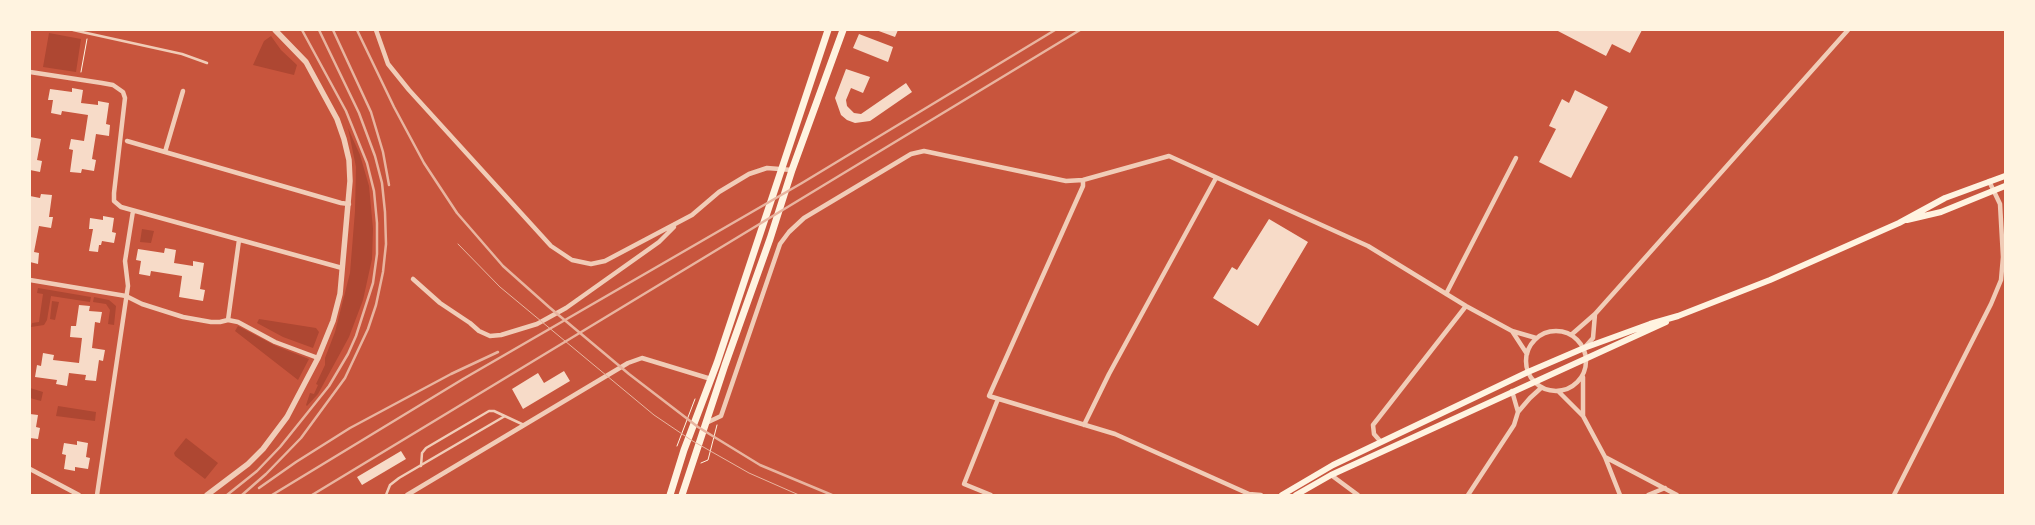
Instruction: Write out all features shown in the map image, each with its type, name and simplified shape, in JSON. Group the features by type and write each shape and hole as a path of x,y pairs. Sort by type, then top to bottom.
{"main road":[{"path":"670,495 684,450 711,379 760,236 828,30"},
{"path":"682,495 773,231 792,170 843,30"},
{"path":"1282,495 1333,465 1528,372 1584,348 1678,316 1770,280 1898,223 1945,198 2005,176"},
{"path":"1898,223 1941,212 2005,186"},
{"path":"1296,495 1331,475 1534,381 1652,330 1678,316"}],"street":[{"path":"207,495 248,464 287,417 318,358 333,321 340,294 349,204 348,160 337,119 306,62 275,30"},
{"path":"376,30 388,64 409,90 551,246 572,260 591,264 605,261 679,222 719,192 749,174 767,168 792,170"},
{"path":"1571,335 1595,314 1848,30"},
{"path":"30,72 113,86 123,92 125,98 114,201 120,207 342,268"},
{"path":"165,152 183,91"},
{"path":"127,141 349,204"},
{"path":"706,423 721,416 780,244 789,232 804,218 911,154 924,151 1066,181 1084,180 1169,156 1368,246 1466,306 1512,331 1536,338"},
{"path":"1446,294 1516,158"},
{"path":"1084,424 1109,374 1216,178"},
{"path":"1084,180 1083,186 989,396 1115,434 1249,495 1261,495"},
{"path":"1894,495 1991,304 2001,280 2003,257 2000,204 1989,181"},
{"path":"97,495 128,286 125,257 132,211"},
{"path":"413,279 440,303 479,331 490,336 501,335 537,324 566,308 659,242 679,222"},
{"path":"228,320 239,240"},
{"path":"30,280 126,296 142,304 183,317 220,322 228,320 238,322 275,342 318,358"},
{"path":"1381,442 1374,434 1373,425 1466,306"},
{"path":"1584,348 1593,338 1595,314"},
{"path":"1512,331 1527,354"},
{"path":"1583,376 1568,389 1558,391 1541,388 1528,372 1526,363 1527,354 1536,338 1553,331 1571,335 1584,348 1586,358 1583,376 1583,416"},
{"path":"408,494 628,363 642,358 711,379"},
{"path":"1468,495 1514,425 1518,412 1541,388"},
{"path":"1512,391 1518,412"},
{"path":"1558,391 1583,416 1604,457 1620,495"},
{"path":"990,495 964,484 998,399"},
{"path":"1604,457 1678,495"},
{"path":"30,469 79,495"},
{"path":"1331,475 1358,495"},
{"path":"1648,495 1665,488"}],"lane":[{"path":"73,30 182,54 207,63"},
{"path":"421,466 422,453 426,448 489,411 494,411 524,425"},
{"path":"386,495 395,481 505,416"}],"path":[{"path":"79,80 88,33"},
{"path":"701,463 708,460 718,427 716,418"}],"shaded area":[{"path":"49,33 81,39 76,72 43,67"},
{"path":"271,36 281,50 297,65 294,75 253,65 264,41"},
{"path":"348,128 360,155 369,186 373,229 372,259 363,300 349,337 318,394 307,406 310,393 314,394 318,385 316,384 325,365 325,358 335,332 350,273 356,167"},
{"path":"142,229 154,231 151,243 140,242"},
{"path":"38,288 91,297 90,302 51,296 47,320 44,325 31,327 32,323 39,322 43,294 37,293"},
{"path":"94,297 109,300 116,306 114,325 108,324 110,310 106,304 93,302"},
{"path":"52,301 59,302 55,320 50,319"},
{"path":"259,319 316,328 319,332 313,348 283,337 257,323"},
{"path":"238,326 276,346 309,359 298,380 235,331"},
{"path":"30,388 43,392 41,401 30,398"},
{"path":"58,406 96,412 95,421 56,416"},
{"path":"186,438 218,463 205,479 175,456 174,453"}],"building":[{"path":"876,30 898,30 895,37"},
{"path":"1556,30 1642,30 1630,53 1612,44 1606,56"},
{"path":"859,34 893,47 888,62 853,48"},
{"path":"846,69 870,77 863,93 851,88 846,100 847,106 854,113 861,114 906,83 912,92 870,121 855,123 841,115 835,98"},
{"path":"72,88 83,90 81,103 98,105 98,101 109,103 106,124 110,125 109,136 96,134 92,159 96,160 94,171 82,169 81,173 70,172 73,150 69,149 71,139 84,141 88,115 62,111 61,115 51,113 53,100 48,100 50,89 72,92"},
{"path":"1575,90 1608,107 1571,178 1539,162 1556,129 1549,126 1562,99 1569,103"},
{"path":"30,137 41,139 37,160 42,161 40,172 30,170"},
{"path":"41,194 52,195 49,217 53,217 51,228 39,226 34,252 39,253 38,264 30,262 30,196 40,198"},
{"path":"103,216 114,218 112,232 116,233 114,243 102,241 98,252 89,251 93,229 89,229 90,218 103,220"},
{"path":"1269,219 1308,242 1258,326 1213,298 1232,267 1237,270"},
{"path":"165,248 176,250 174,263 193,266 193,261 204,263 200,289 205,290 203,301 179,297 182,276 151,271 150,276 139,274 141,261 136,260 138,249 164,253"},
{"path":"79,305 90,306 89,311 102,312 100,323 95,322 92,348 105,350 103,361 99,360 96,381 85,380 86,375 69,373 67,386 56,384 57,380 35,377 37,365 41,366 43,353 54,355 53,360 79,363 82,338 70,337 71,326 76,326"},
{"path":"564,371 570,381 523,409 512,389 538,373 544,383"},
{"path":"30,414 38,415 36,427 40,428 38,439 30,438"},
{"path":"77,441 88,443 86,457 90,458 88,469 75,467 75,471 64,469 66,455 62,454 64,443 77,445"},
{"path":"401,451 406,459 362,485 357,477"}],"tram line":[{"path":"458,244 500,287 654,415 691,440 749,473 799,495"}],"railway":[{"path":"227,495 257,471 280,447 329,386 348,354 356,336 373,283 377,254 377,223 374,191 367,163 346,111 302,30"},
{"path":"242,495 266,474 301,438 345,378 368,329 376,305 383,272 386,244 385,212 382,183 375,156 359,113 319,30"},
{"path":"333,30 371,112 383,152 389,185"},
{"path":"357,30 394,107 424,163 457,213 503,266 629,374 698,427 760,465 832,495"},
{"path":"272,495 463,379 802,183 1055,30"},
{"path":"312,495 1080,30"},
{"path":"259,488 350,428 451,374 498,352"}]}
